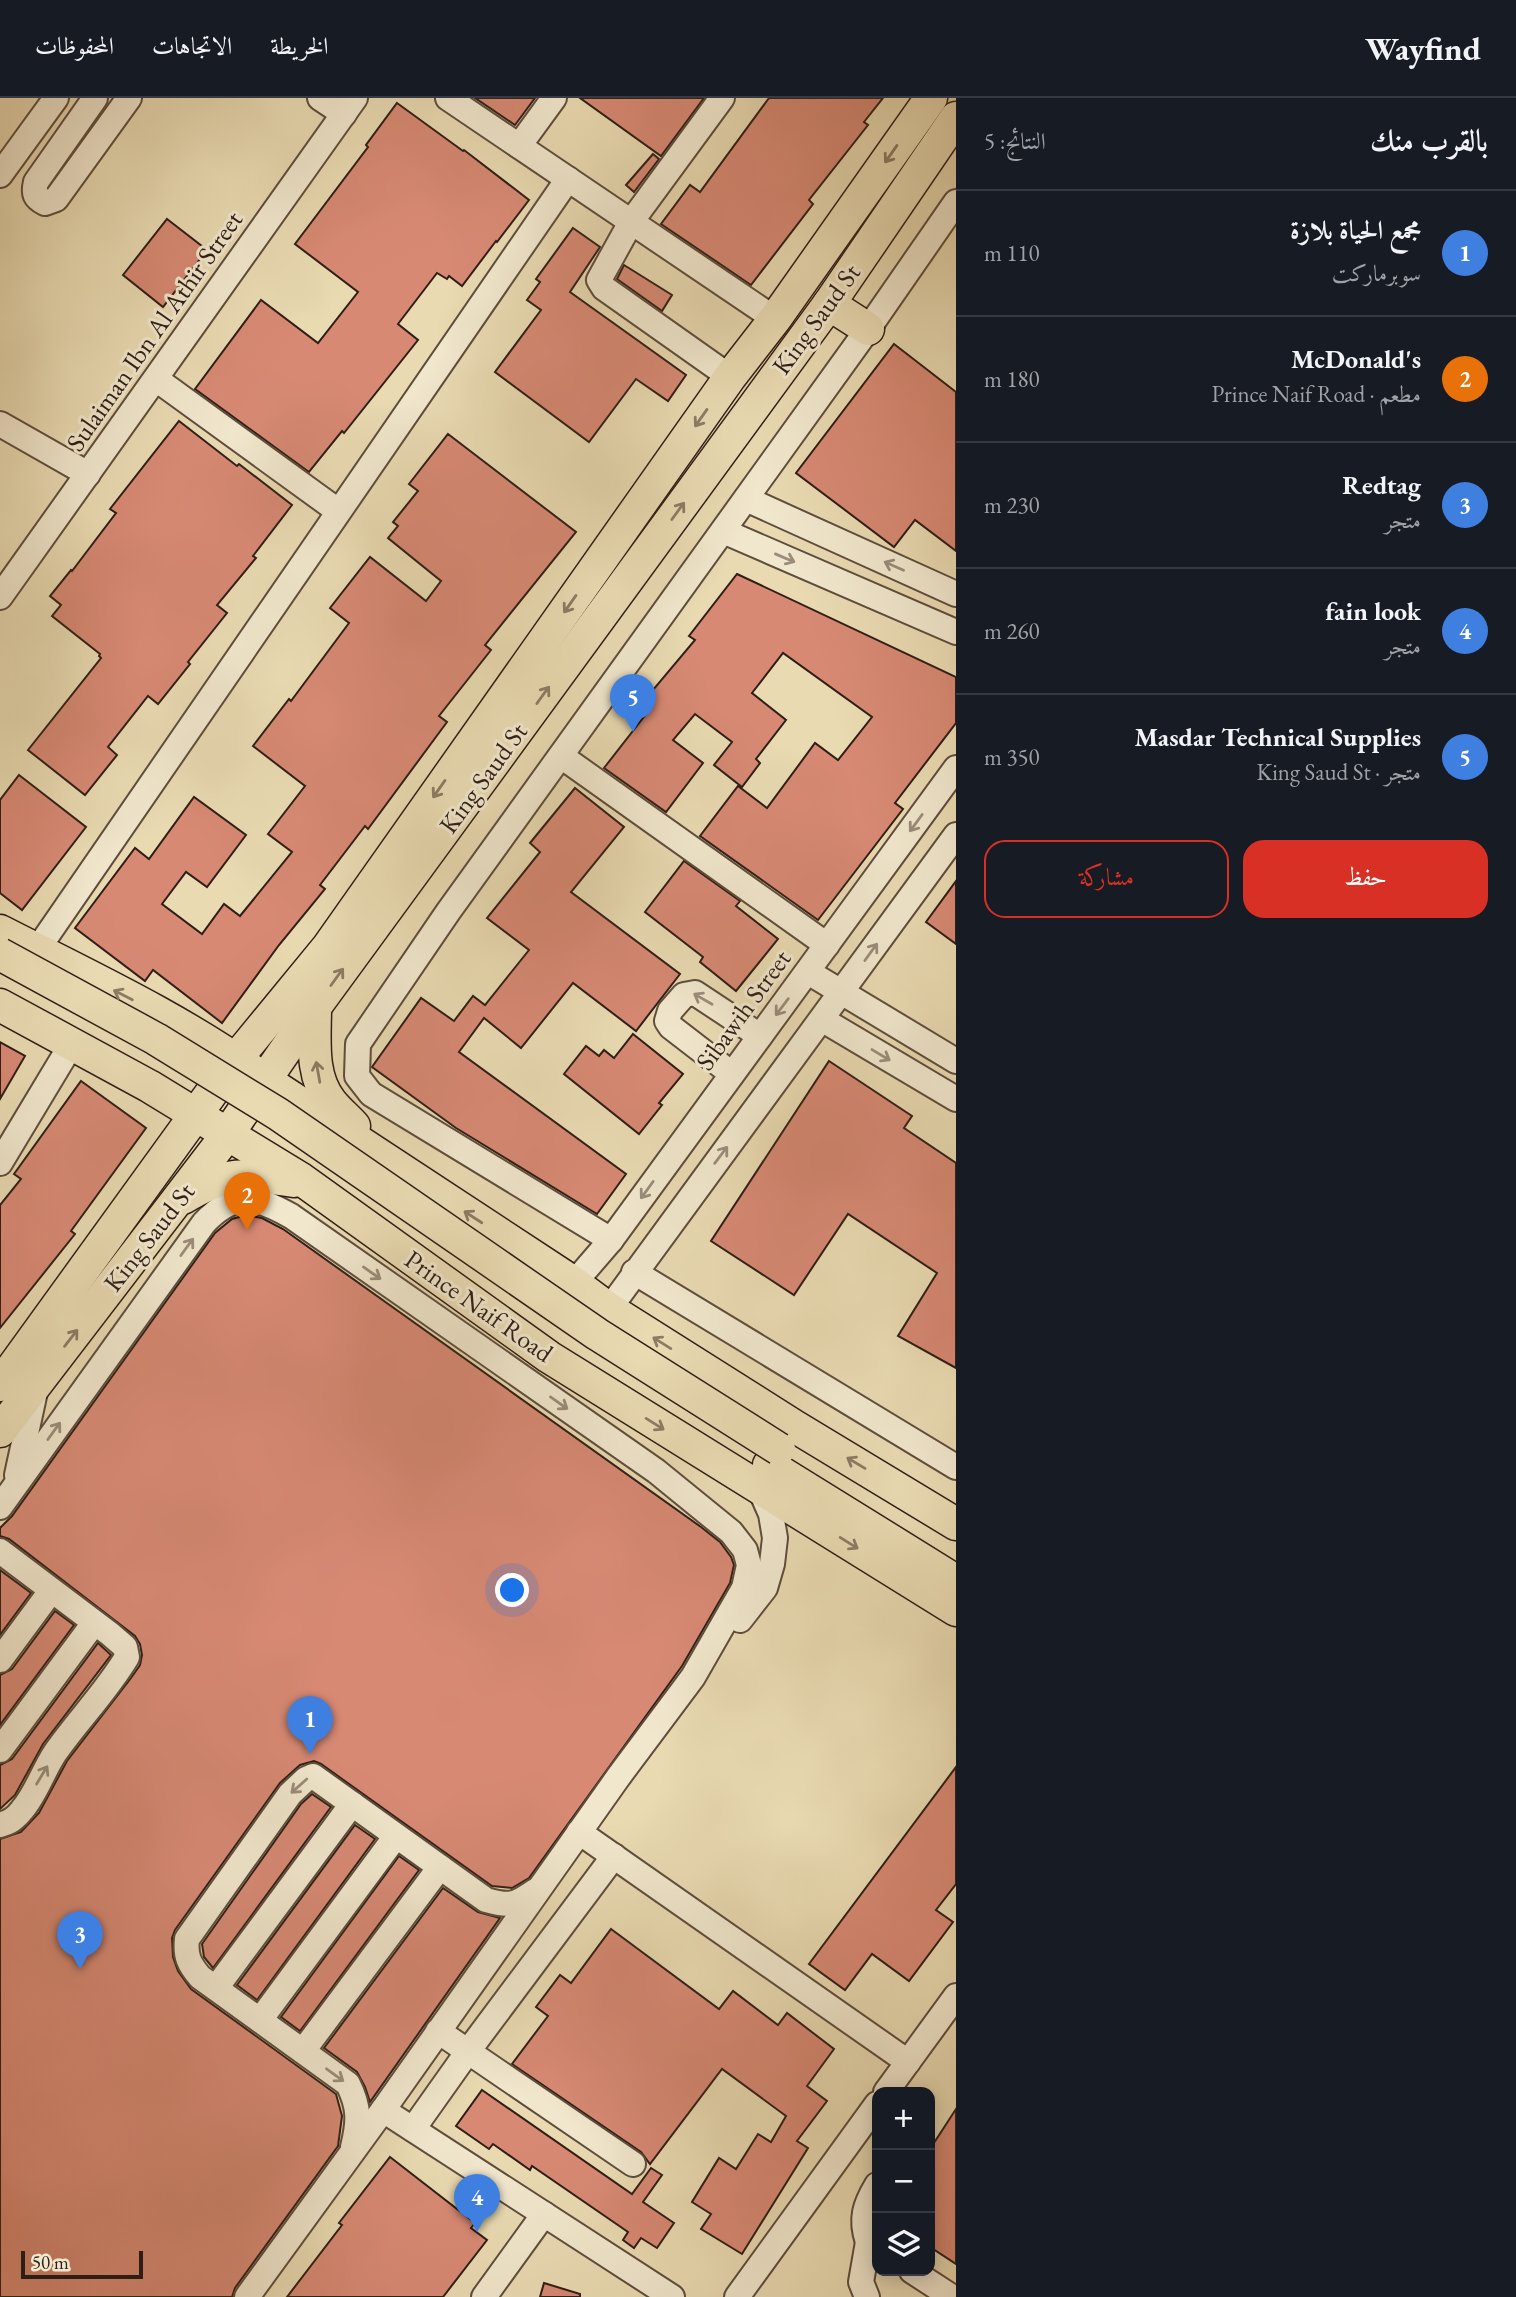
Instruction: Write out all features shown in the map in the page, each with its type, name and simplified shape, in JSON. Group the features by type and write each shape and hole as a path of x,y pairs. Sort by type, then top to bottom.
{"main road":[{"name":"King Saud St","path":"0,1385 236,1059 328,947 730,377 775,319 931,98"},
{"name":"King Saud St","path":"0,1431 227,1135 315,1007 829,304 956,118"},
{"path":"829,304 869,329"},
{"path":"0,930 158,1012 236,1059 574,1283 609,1309 956,1524"},
{"path":"158,1012 229,1036 243,1033 328,947"},
{"path":"0,954 156,1039 278,1114 597,1334 769,1468 956,1556"},
{"path":"0,978 145,1057 270,1131 587,1350 769,1468 956,1581"},
{"name":"Prince Naif Road","path":"0,1005 197,1114 307,1183 550,1357 769,1468 956,1611"},
{"path":"315,1007 318,1081 330,1101 389,1162"},
{"path":"126,1074 155,1104 161,1120 159,1139 136,1198"},
{"path":"176,1202 208,1183 247,1175 307,1183"}],"street":[{"path":"0,175 56,98"},
{"path":"61,98 90,105 107,127"},
{"path":"90,105 36,182 33,191 40,201 45,203 56,199 129,98"},
{"path":"320,98 349,106"},
{"path":"449,98 775,319"},
{"path":"519,146 554,98"},
{"path":"722,98 631,222 599,281 604,288 730,377"},
{"name":"Sulaiman Ibn Al Athir Street","path":"0,597 349,106"},
{"path":"37,950 568,179"},
{"path":"611,1240 372,1094 357,1076 358,1044 448,912 869,329 956,202"},
{"path":"156,379 338,511"},
{"path":"0,424 88,474"},
{"path":"746,499 956,594"},
{"path":"723,531 956,632"},
{"path":"561,756 827,945"},
{"name":"Sibawih Street","path":"574,1283 611,1240 827,945 947,798 956,768"},
{"path":"609,1309 956,835"},
{"path":"808,972 956,1061"},
{"path":"733,1074 671,1027 667,1021 670,1011 684,995 695,993 760,1036"},
{"path":"823,1020 956,1099"},
{"path":"0,1163 71,1045"},
{"path":"0,1507 204,1223 217,1210 233,1200 253,1199 268,1203 291,1216 656,1471 731,1532 746,1550 772,1564"},
{"path":"634,1272 956,1467"},
{"path":"15,1486 37,1383"},
{"path":"247,2297 351,2154 371,2119 438,2031 511,1912 539,1889 693,1677 765,1588 772,1564 775,1538 769,1468"},
{"path":"693,1677 744,1588 748,1564 746,1550"},
{"path":"0,1825 13,1820 25,1807 56,1753 78,1722 99,1699 127,1657 125,1647 51,1591 3,1560"},
{"path":"0,1660 51,1591"},
{"path":"0,1750 94,1623"},
{"path":"511,1912 486,1900 313,1776 290,1794 187,1939 186,1952 189,1965 200,1977 348,2084 356,2100 371,2119 413,2129 672,2297"},
{"path":"216,1989 352,1804"},
{"path":"579,1832 908,2062"},
{"path":"260,2020 396,1836"},
{"path":"413,2129 468,2050 614,1856"},
{"path":"303,2051 440,1867"},
{"path":"890,2087 956,1996"},
{"path":"438,2031 633,2164"},
{"path":"747,2293 872,2111"},
{"path":"867,2297 861,2282 872,2245 862,2217 872,2194"},
{"path":"484,2297 544,2214"},
{"path":"920,2276 952,2297"}],"building":[{"path":"475,98 535,98 515,125"},
{"path":"580,98 704,98 661,156"},
{"path":"769,98 883,98 864,122 868,125 809,200 813,204 751,285 661,224 690,185 700,192"},
{"path":"397,103 529,200 462,286 449,276 447,279 437,273 398,324 418,340 344,433 342,431 309,472 195,389 261,300 318,343 358,292 295,244 368,147 366,145"},
{"path":"653,154 659,159 634,192 626,185"},
{"path":"167,219 207,250 163,307 123,275"},
{"path":"573,228 600,247 570,292 686,375 668,401 636,379 589,442 495,372 541,310 527,300 540,282 536,279"},
{"path":"624,265 672,295 662,311 617,279"},
{"path":"894,344 956,392 956,551 915,520 894,547 796,473"},
{"path":"179,421 292,505 253,556 256,558 217,605 227,613 158,704 148,696 108,747 117,755 85,795 28,750 101,658 100,654 52,616 61,605 50,596 116,513 110,509"},
{"path":"448,434 576,532 485,645 491,650 439,716 447,722 368,829 365,826 320,885 325,889 279,945 222,1023 153,970 145,981 75,928 135,848 149,859 194,797 246,835 207,887 186,872 162,904 202,934 224,904 240,916 292,852 268,834 305,786 253,746 289,699 291,701 349,623 330,608 370,557 426,601 441,581 388,538 398,526 393,522 418,491 409,484"},
{"path":"737,574 956,677 956,723 895,803 903,809 818,920 700,836 738,786 767,808 815,743 838,760 872,717 783,653 752,693 786,720 756,759 760,763 742,787 714,765 732,742 695,714 673,740 703,763 666,812 604,768 650,709 642,703 695,640 689,636"},
{"path":"19,775 86,827 22,910 0,893 0,800"},
{"path":"575,788 624,827 571,892 680,974 636,1031 573,983 521,1048 484,1018 459,1052 626,1174 597,1214 456,1128 372,1067 421,998 454,1021 473,996 485,1005 529,950 487,918 540,852 530,843"},
{"path":"684,861 740,901 736,906 778,939 736,991 700,962 703,957 645,912"},
{"path":"956,881 956,944 926,922"},
{"path":"633,1034 683,1074 659,1103 662,1105 639,1134 564,1074 586,1046 599,1056 604,1050 614,1058"},
{"path":"0,1042 25,1056 0,1099"},
{"path":"829,1061 912,1116 904,1128 956,1163 956,1368 898,1336 937,1273 848,1214 794,1295 711,1241"},
{"path":"81,1081 146,1128 71,1231 75,1234 0,1328 0,1205 21,1179 14,1174"},
{"path":"246,1215 262,1218 283,1229 701,1527 720,1542 731,1557 734,1565 730,1583 682,1666 529,1878 512,1888 492,1886 321,1764 314,1761 300,1765 280,1783 175,1930 172,1938 173,1957 178,1971 191,1989 336,2094 342,2116 338,2146 235,2288 232,2297 0,2297 0,1839 21,1832 39,1813 67,1761 131,1678 140,1665 142,1655 135,1636 9,1539 0,1536 0,1528 12,1516 215,1233 232,1219"},
{"path":"0,1570 31,1593 0,1635"},
{"path":"55,1611 74,1625 0,1725 0,1675 12,1669"},
{"path":"98,1643 111,1655 43,1744 15,1795 0,1809 0,1765 12,1759"},
{"path":"956,1767 956,1884 936,1910 953,1922 909,1981 872,1954 845,1990 809,1964"},
{"path":"312,1794 331,1807 213,1968 204,1957 202,1944 301,1804"},
{"path":"355,1825 375,1839 257,2000 237,1985"},
{"path":"399,1856 419,1870 300,2031 281,2017"},
{"path":"443,1888 478,1912 500,1918 370,2102 357,2072 324,2048"},
{"path":"611,1929 719,2009 733,1991 778,2025 787,2013 834,2049 807,2086 827,2101 797,2141 808,2148 742,2254 701,2229 711,2214 692,2202 719,2158 736,2169 758,2134 771,2142 786,2116 722,2069 650,2164 641,2152 512,2064 548,2016 536,2007 560,1975 571,1983"},
{"path":"482,2090 632,2194 651,2168 662,2175 643,2202 674,2223 657,2248 641,2238 634,2248 623,2240 628,2232 532,2166 530,2170 493,2144 489,2149 456,2126"},
{"path":"956,2109 956,2264 935,2250 935,2141"},
{"path":"390,2157 475,2223 471,2228 487,2240 443,2297 287,2297 342,2225 339,2223"},
{"path":"544,2283 580,2294 580,2297 540,2297"}],"place":[{"name":"Masdar Technical Supplies","path":"633,732"},
{"name":"McDonald's","path":"247,1230"},
{"name":"مجمع الحياة بلازة","path":"310,1754"},
{"name":"Redtag","path":"80,1969"},
{"name":"fain look","path":"477,2232"}]}
